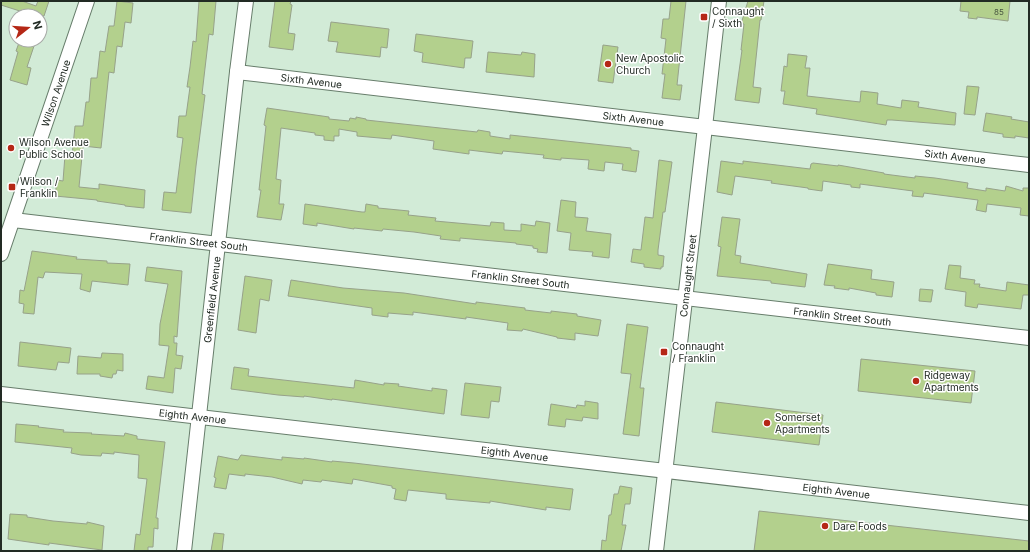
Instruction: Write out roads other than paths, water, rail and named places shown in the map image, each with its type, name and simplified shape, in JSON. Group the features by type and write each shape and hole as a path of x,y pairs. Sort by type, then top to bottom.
{"street":[{"name":"Wilson Avenue","path":"1,254 87,1"},
{"name":"Greenfield Avenue","path":"184,551 246,1"},
{"name":"Connaught Street","path":"656,551 719,1"},
{"name":"Sixth Avenue","path":"237,72 1029,165"},
{"name":"Franklin Street South","path":"12,220 1029,338"},
{"name":"Eighth Avenue","path":"1,394 1029,513"}],"place":[{"name":"Connaught / Sixth","path":"704,17"},
{"name":"New Apostolic Church","path":"608,64"},
{"name":"Wilson Avenue Public School","path":"11,148"},
{"name":"Wilson / Franklin","path":"12,187"},
{"name":"Connaught / Franklin","path":"664,352"},
{"name":"Ridgeway Apartments","path":"916,381"},
{"name":"Somerset Apartments","path":"767,423"},
{"name":"Dare Foods","path":"825,526"}]}
